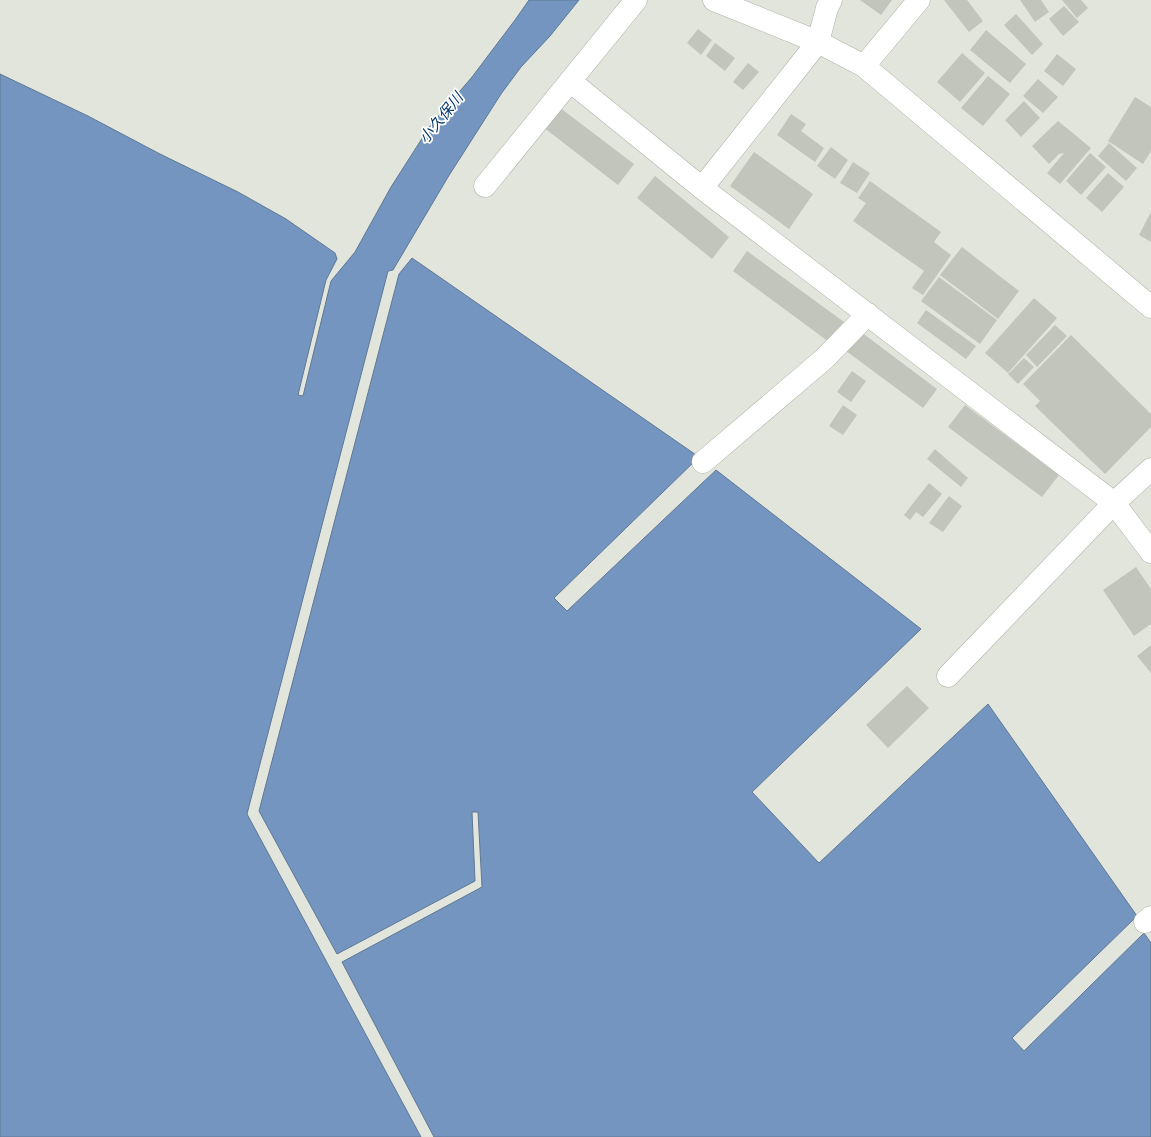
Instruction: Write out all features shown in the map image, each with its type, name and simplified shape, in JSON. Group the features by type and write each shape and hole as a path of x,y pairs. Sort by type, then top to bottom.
{"street":[{"path":"485,186 636,0"},
{"path":"714,0 818,42 864,66 1151,307"},
{"path":"864,66 919,0"},
{"path":"702,188 818,42 825,3"},
{"path":"570,81 702,188 1114,503 1151,552"},
{"path":"703,462 824,359 868,314"},
{"path":"948,676 1114,503 1151,469"}],"water":[{"name":"小久保川","path":"529,0 579,0 550,36 521,67 501,94 448,177 393,270 388,271 247,814 421,1137 0,1137 0,74 88,116 160,154 238,192 286,219 335,253 337,259 326,280 298,395 303,396 331,281 355,252 391,187 430,126 472,77"},
{"path":"412,258 699,457 554,598 567,611 716,470 921,629 752,792 819,863 988,704 1137,916 1012,1038 1024,1051 1144,933 1151,943 1151,1137 434,1137 342,962 482,887 478,812 472,812 475,881 337,954 259,811 399,274"}],"building":[{"path":"860,0 892,0 881,15"},
{"path":"944,0 967,0 983,21 969,32"},
{"path":"1020,0 1041,0 1049,12 1035,22"},
{"path":"1062,0 1081,0 1088,8 1077,18"},
{"path":"1064,6 1079,22 1063,36 1049,19"},
{"path":"1016,14 1043,44 1032,55 1004,25"},
{"path":"698,29 712,40 701,55 687,43"},
{"path":"986,30 1026,64 1010,83 970,50"},
{"path":"715,43 735,58 725,71 706,56"},
{"path":"962,53 985,73 960,102 937,82"},
{"path":"1057,54 1076,69 1063,86 1044,71"},
{"path":"748,63 759,72 743,90 733,82"},
{"path":"988,76 1010,94 983,126 961,108"},
{"path":"1038,79 1058,97 1043,113 1023,96"},
{"path":"1135,97 1151,107 1151,151 1143,164 1108,141"},
{"path":"1024,101 1040,118 1021,137 1005,120"},
{"path":"559,107 634,164 618,185 543,127"},
{"path":"791,114 806,124 801,131 824,148 815,162 777,135"},
{"path":"1058,121 1091,148 1060,184 1047,173 1064,153 1059,154 1049,164 1032,146"},
{"path":"1109,143 1137,168 1126,181 1098,156"},
{"path":"831,147 848,160 835,179 817,166"},
{"path":"754,152 813,194 789,229 730,186"},
{"path":"1090,153 1106,167 1081,195 1066,181"},
{"path":"853,162 870,173 857,193 840,183"},
{"path":"1108,173 1124,187 1102,212 1086,198"},
{"path":"655,176 729,237 712,259 637,198"},
{"path":"870,181 941,232 934,242 951,255 923,295 912,288 924,271 853,221 866,203 858,198"},
{"path":"1151,212 1151,242 1139,235"},
{"path":"962,247 1019,291 998,319 940,275"},
{"path":"747,251 844,322 829,342 733,271"},
{"path":"939,277 997,320 980,344 921,301"},
{"path":"1034,298 1057,318 1008,373 985,353"},
{"path":"926,310 976,346 966,359 917,323"},
{"path":"1055,325 1067,336 1037,367 1026,355"},
{"path":"857,329 937,389 923,408 842,348"},
{"path":"1071,335 1151,414 1151,427 1105,474 1035,406 1040,401 1023,384"},
{"path":"1024,358 1034,367 1018,384 1008,374"},
{"path":"852,371 866,381 851,402 837,392"},
{"path":"843,405 857,415 843,435 829,426"},
{"path":"965,405 1059,475 1042,497 948,427"},
{"path":"935,449 968,478 961,487 927,459"},
{"path":"929,483 942,494 923,517 916,512 910,520 904,515"},
{"path":"949,496 962,506 943,532 929,523"},
{"path":"1136,567 1151,589 1151,624 1134,636 1103,590"},
{"path":"1151,645 1151,673 1137,656"},
{"path":"907,686 929,708 888,748 866,725"}]}
